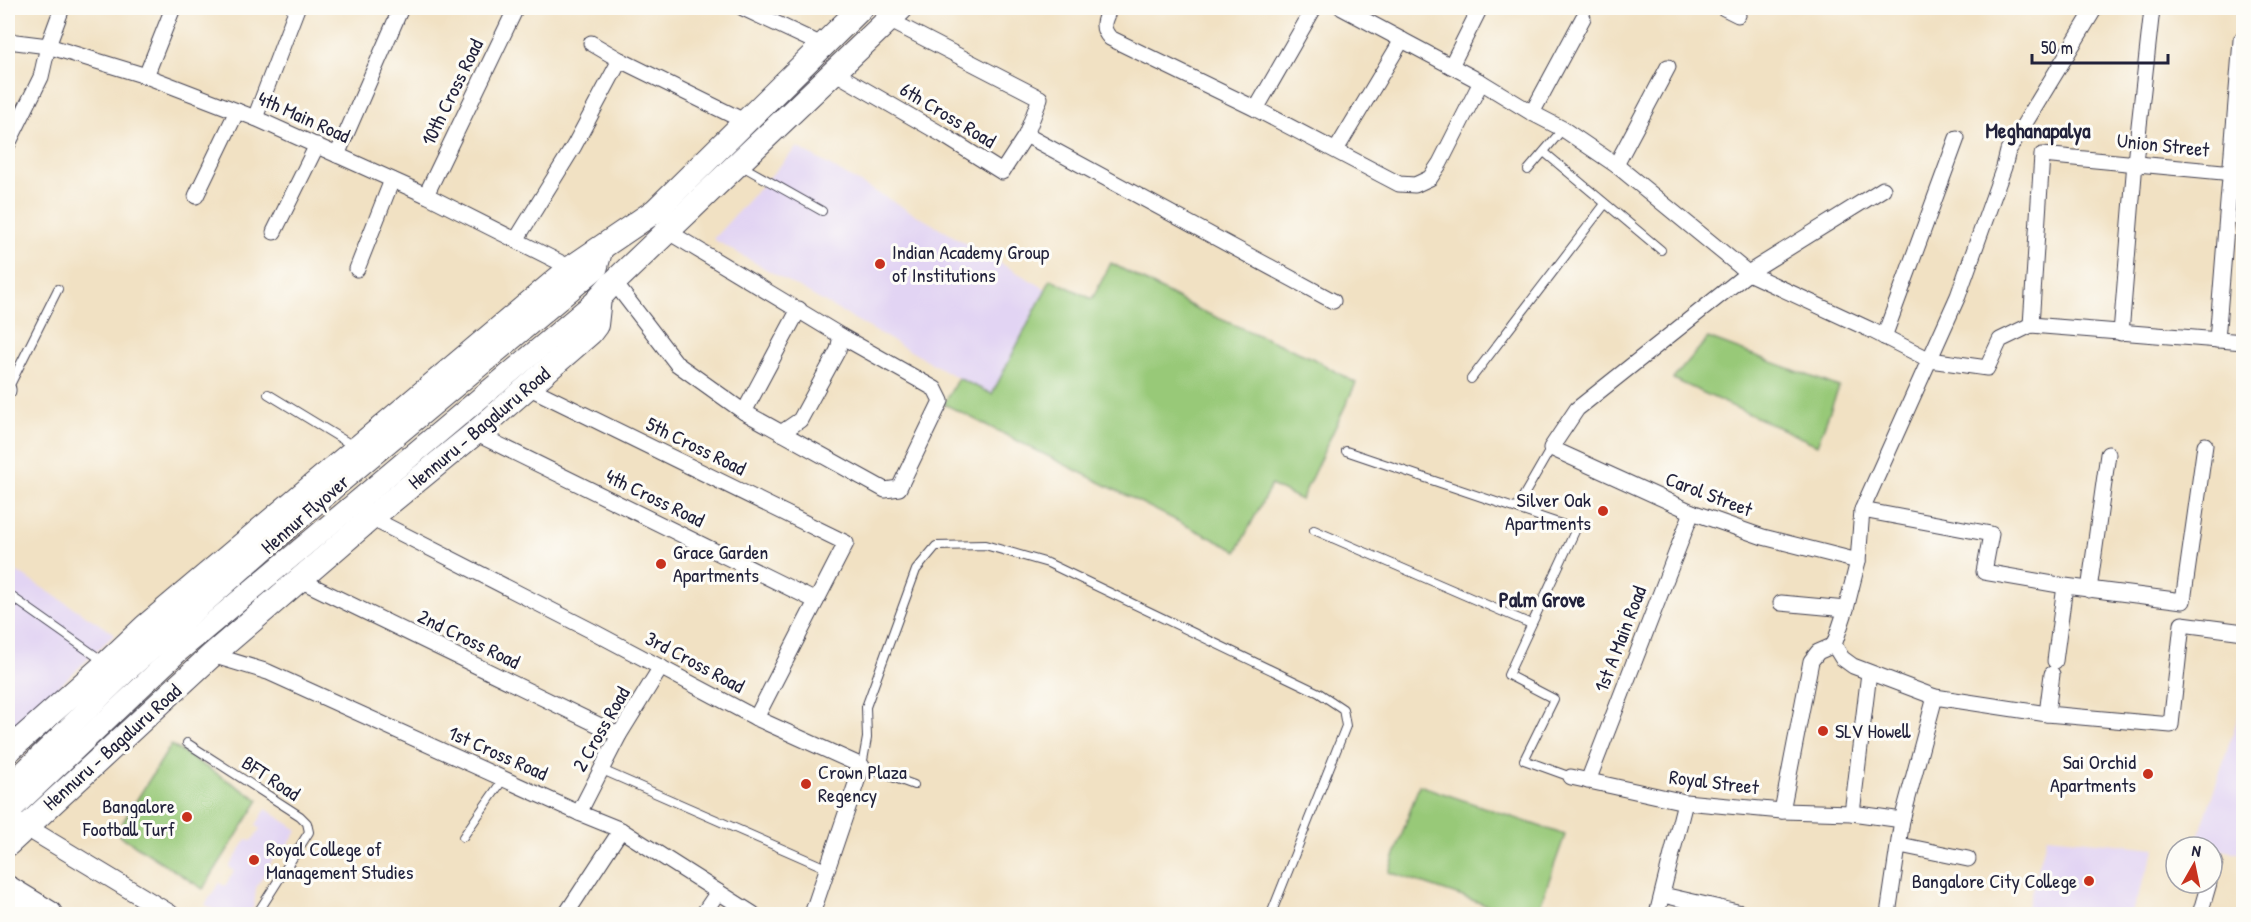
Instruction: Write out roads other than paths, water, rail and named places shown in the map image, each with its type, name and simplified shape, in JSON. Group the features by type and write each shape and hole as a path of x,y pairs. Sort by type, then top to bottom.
{"highway":[{"path":"8,889 49,915"}],"main road":[{"path":"8,751 145,627 571,268 655,211 861,8"},
{"path":"606,290 894,14"},
{"name":"Hennur Flyover","path":"8,787 128,670 288,529 597,268 603,246"},
{"name":"Hennur Flyover","path":"13,818 178,652 606,290"},
{"name":"Hennuru - Bagaluru Road","path":"8,844 13,818 212,655 590,333 596,325 606,290"}],"street":[{"path":"8,144 41,77 48,46 62,8"},
{"path":"146,76 173,8"},
{"path":"255,118 297,8"},
{"path":"337,155 401,8"},
{"name":"10th Cross Road","path":"426,195 516,8"},
{"path":"743,8 822,45"},
{"path":"1110,8 1102,23 1110,38 1256,109 1399,184 1415,185 1430,178 1481,82"},
{"path":"1256,109 1314,8"},
{"path":"1341,8 1481,82 1563,129 1616,165 1748,273 1930,360 1987,368 2000,340 2031,325 2244,342"},
{"path":"1451,66 1480,8"},
{"path":"1724,8 1738,15"},
{"path":"1782,811 1811,661 1818,652 1834,645 1858,561 1862,510 1966,274 2008,151 2095,8"},
{"path":"2121,333 2135,162 2152,9"},
{"path":"894,14 1040,98 1026,135 1333,301"},
{"path":"1532,113 1583,18"},
{"path":"1336,150 1402,40"},
{"path":"2217,340 2237,173 2241,40"},
{"name":"4th Main Road","path":"8,41 48,46 146,76 255,118 426,195 571,268"},
{"path":"591,44 744,121"},
{"path":"516,240 574,146 620,60"},
{"path":"1616,165 1668,67"},
{"name":"6th Cross Road","path":"834,72 944,135 1002,172 1026,135"},
{"path":"196,196 237,111"},
{"path":"1884,337 1957,138"},
{"path":"274,232 317,145"},
{"name":"Union Street","path":"2031,325 2042,155 2237,173"},
{"path":"357,269 392,180"},
{"path":"1551,448 1577,409 1748,273 1883,189"},
{"path":"606,290 677,364 744,412 885,490 899,488 941,401 935,389 841,336 668,231"},
{"path":"744,412 799,309"},
{"path":"781,433 800,420 838,350 841,336"},
{"name":"5th Cross Road","path":"528,387 846,543 816,601"},
{"name":"4th Cross Road","path":"475,433 816,601"},
{"path":"1862,510 1991,534 1984,572 2089,590 2183,601 2205,445"},
{"name":"Carol Street","path":"1551,448 1692,512 1763,537 1858,561"},
{"path":"2089,590 2108,454"},
{"name":"1st A Main Road","path":"1588,781 1692,512"},
{"name":"3rd Cross Road","path":"371,518 756,718 862,766"},
{"name":"2nd Cross Road","path":"300,580 619,735"},
{"path":"2047,714 2066,586"},
{"path":"756,718 816,601"},
{"path":"1781,603 1846,609"},
{"path":"1834,645 1842,658 1869,673 1935,698 2047,714 2171,724 2182,624 2244,632"},
{"name":"1st Cross Road","path":"212,655 268,672 621,830 753,915"},
{"name":"2 Cross Road","path":"579,813 619,735 661,668"},
{"path":"1852,813 1869,673"},
{"path":"1887,915 1900,845 1902,820 1935,698"},
{"path":"812,915 862,766"},
{"name":"Royal Street","path":"1571,777 1685,802 1782,811 1852,813 1902,820"},
{"path":"1657,915 1685,802"},
{"path":"13,818 170,915"},
{"path":"566,915 621,830"},
{"path":"1900,845 1968,859"},
{"path":"703,915 718,892"},
{"path":"2199,915 2205,895"},
{"path":"1662,896 1746,915"}],"lane":[{"path":"1528,170 1563,129"},
{"path":"1544,152 1662,250"},
{"path":"738,164 822,211"},
{"path":"1471,379 1605,204"},
{"path":"8,390 58,289"},
{"path":"268,394 356,448"},
{"path":"1517,507 1551,448"},
{"path":"1314,530 1531,624 1576,529 1517,507 1346,451"},
{"path":"914,785 862,766 867,738 866,707 916,570 936,546 985,545 1048,563 1319,693 1344,709 1346,726 1271,915"},
{"path":"8,594 107,663"},
{"name":"Royal Street","path":"1531,624 1508,675 1554,699 1524,760 1571,777"},
{"name":"BFT Road","path":"187,743 300,816 307,823 309,832 257,915"},
{"path":"600,769 826,868"},
{"path":"463,837 504,778"}],"place":[{"name":"Indian Academy Group of Institutions","path":"880,264"},
{"name":"Silver Oak Apartments","path":"1603,511"},
{"name":"Grace Garden Apartments","path":"661,564"},
{"name":"SLV Howell","path":"1823,731"},
{"name":"Sai Orchid Apartments","path":"2148,774"},
{"name":"Crown Plaza Regency","path":"806,784"},
{"name":"Bangalore Football Turf","path":"187,817"},
{"name":"Royal College of Management Studies","path":"254,860"},
{"name":"Bangalore City College","path":"2089,881"}],"district":[{"name":"Meghanapalya","path":"2038,131"},
{"name":"Palm Grove","path":"1542,600"}]}
